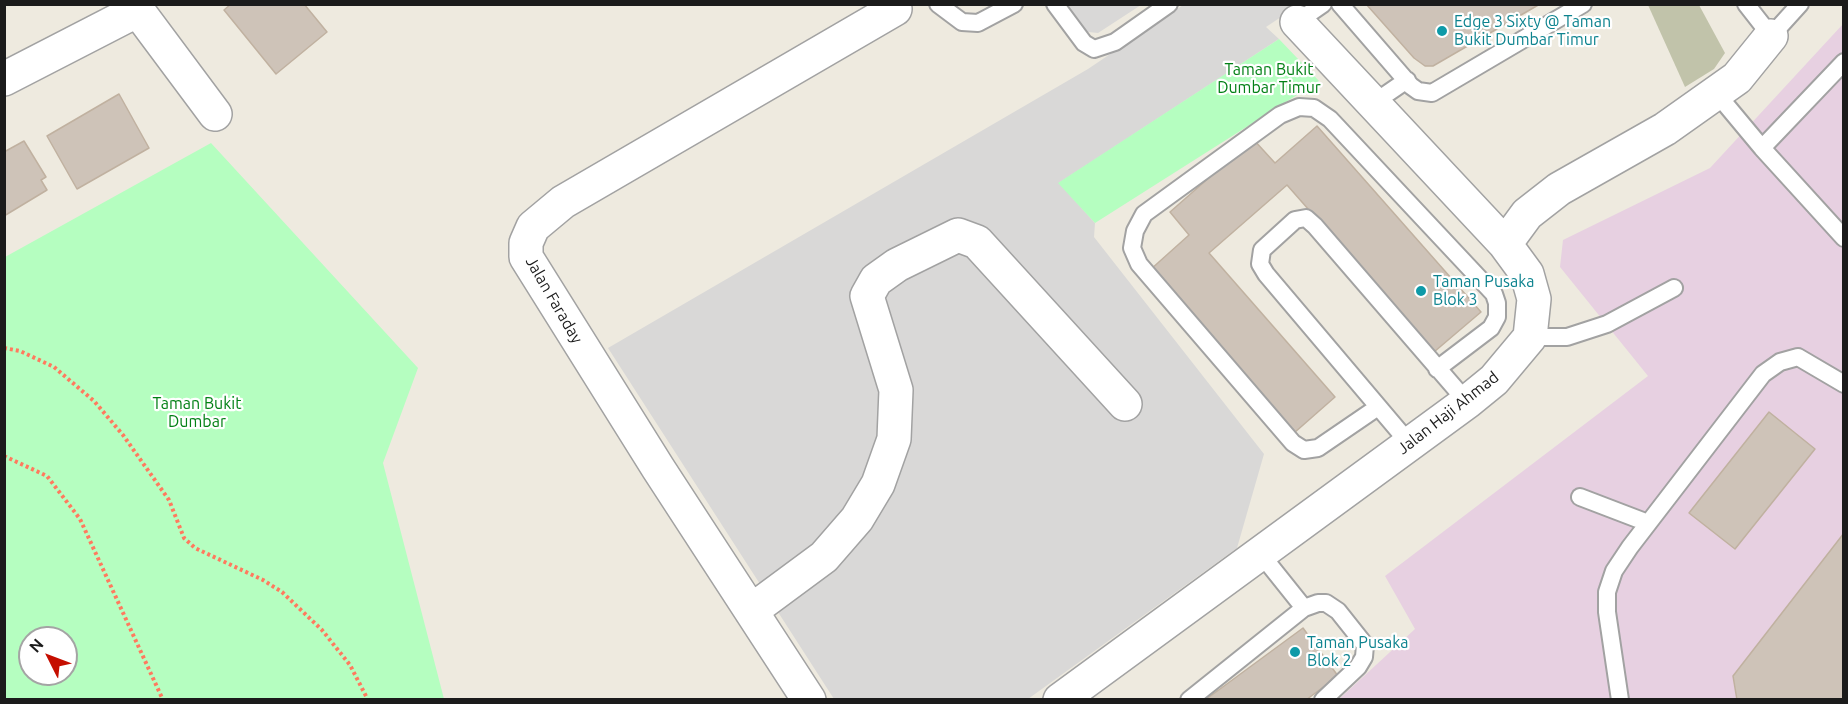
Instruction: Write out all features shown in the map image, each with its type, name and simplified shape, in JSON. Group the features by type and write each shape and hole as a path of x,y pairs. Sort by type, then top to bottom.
{"street":[{"name":"Jalan Faraday","path":"809,699 525,257 526,243 533,227 563,202 896,6"},
{"path":"4,79 135,7 215,114"},
{"path":"1310,13 1372,104 1505,244 1527,274 1534,299 1530,337"},
{"path":"1505,244 1527,214 1559,189 1665,129 1737,78 1772,36"},
{"path":"751,610 824,557 857,519 878,484 894,440 896,390 867,296 876,280 897,265 958,235 977,242 1125,404"},
{"name":"Jalan Haji Ahmad","path":"1060,699 1467,402 1494,380 1530,337"}],"lane":[{"path":"938,4 962,22 978,23 1014,4"},
{"path":"1055,4 1084,43 1094,48 1115,42 1169,4"},
{"path":"1340,4 1407,80 1418,91 1425,93 1440,90 1583,4"},
{"path":"1746,4 1772,36 1800,4"},
{"path":"1762,148 1844,62"},
{"path":"1372,104 1407,80"},
{"path":"1717,93 1762,148 1844,238"},
{"path":"1378,406 1317,448 1304,450 1293,443 1139,264 1132,248 1134,231 1143,214 1280,115 1299,107 1314,108 1330,119 1494,294 1497,303 1497,317 1491,328 1437,369"},
{"path":"1409,443 1260,264 1262,250 1295,220 1306,218 1315,226 1467,402"},
{"path":"1530,337 1567,337 1607,324 1674,288"},
{"path":"1620,699 1607,612 1607,592 1614,571 1648,523 1763,374 1771,368 1780,362 1798,357 1844,384"},
{"path":"1580,497 1648,523"},
{"path":"1260,553 1304,608"},
{"path":"1189,699 1304,608 1318,603 1333,606 1365,645 1364,657 1358,667 1323,699"}],"path":[{"path":"4,348 20,351 54,367 94,401 123,435 169,500 184,538 195,548 263,580 282,592 322,630 350,665 368,699"},
{"path":"4,456 47,476 80,519 163,699"}],"shaded area":[{"path":"1060,5 1141,5 1098,33 1079,31"},
{"path":"1183,5 1299,5 1266,27 1279,39 1059,183 1095,223 1094,237 1264,454 1237,548 1028,699 834,699 608,348 1088,69"},
{"path":"1648,5 1699,5 1725,53 1714,69 1685,87"},
{"path":"1843,24 1843,699 1338,700 1415,629 1385,576 1648,376 1560,267 1563,240 1710,168"}],"green space":[{"name":"Taman Bukit Dumbar Timur","path":"1279,39 1319,81 1095,223 1058,183"},
{"name":"Taman Bukit Dumbar","path":"211,143 418,368 383,463 444,699 5,699 5,257"}],"building":[{"path":"231,4 304,4 327,32 276,74 224,10"},
{"name":"Edge 3 Sixty @ Taman Bukit Dumbar Timur","path":"1366,4 1540,4 1433,66 1425,66 1414,58"},
{"path":"119,94 149,148 77,189 47,136"},
{"name":"Taman Pusaka Blok 3","path":"1317,126 1481,312 1434,352 1287,185 1209,253 1335,397 1294,433 1150,270 1189,235 1170,212 1253,139 1275,163"},
{"path":"24,141 46,177 41,180 47,190 4,216 4,152"},
{"path":"1769,412 1815,449 1735,549 1689,513"},
{"path":"1844,533 1844,700 1737,700 1733,676"},
{"name":"Taman Pusaka Blok 2","path":"1303,628 1338,676 1306,700 1205,700"}],"place":[{"name":"Edge 3 Sixty @ Taman Bukit Dumbar Timur","path":"1442,31"},
{"name":"Taman Pusaka Blok 3","path":"1421,291"},
{"name":"Taman Pusaka Blok 2","path":"1295,652"}]}
